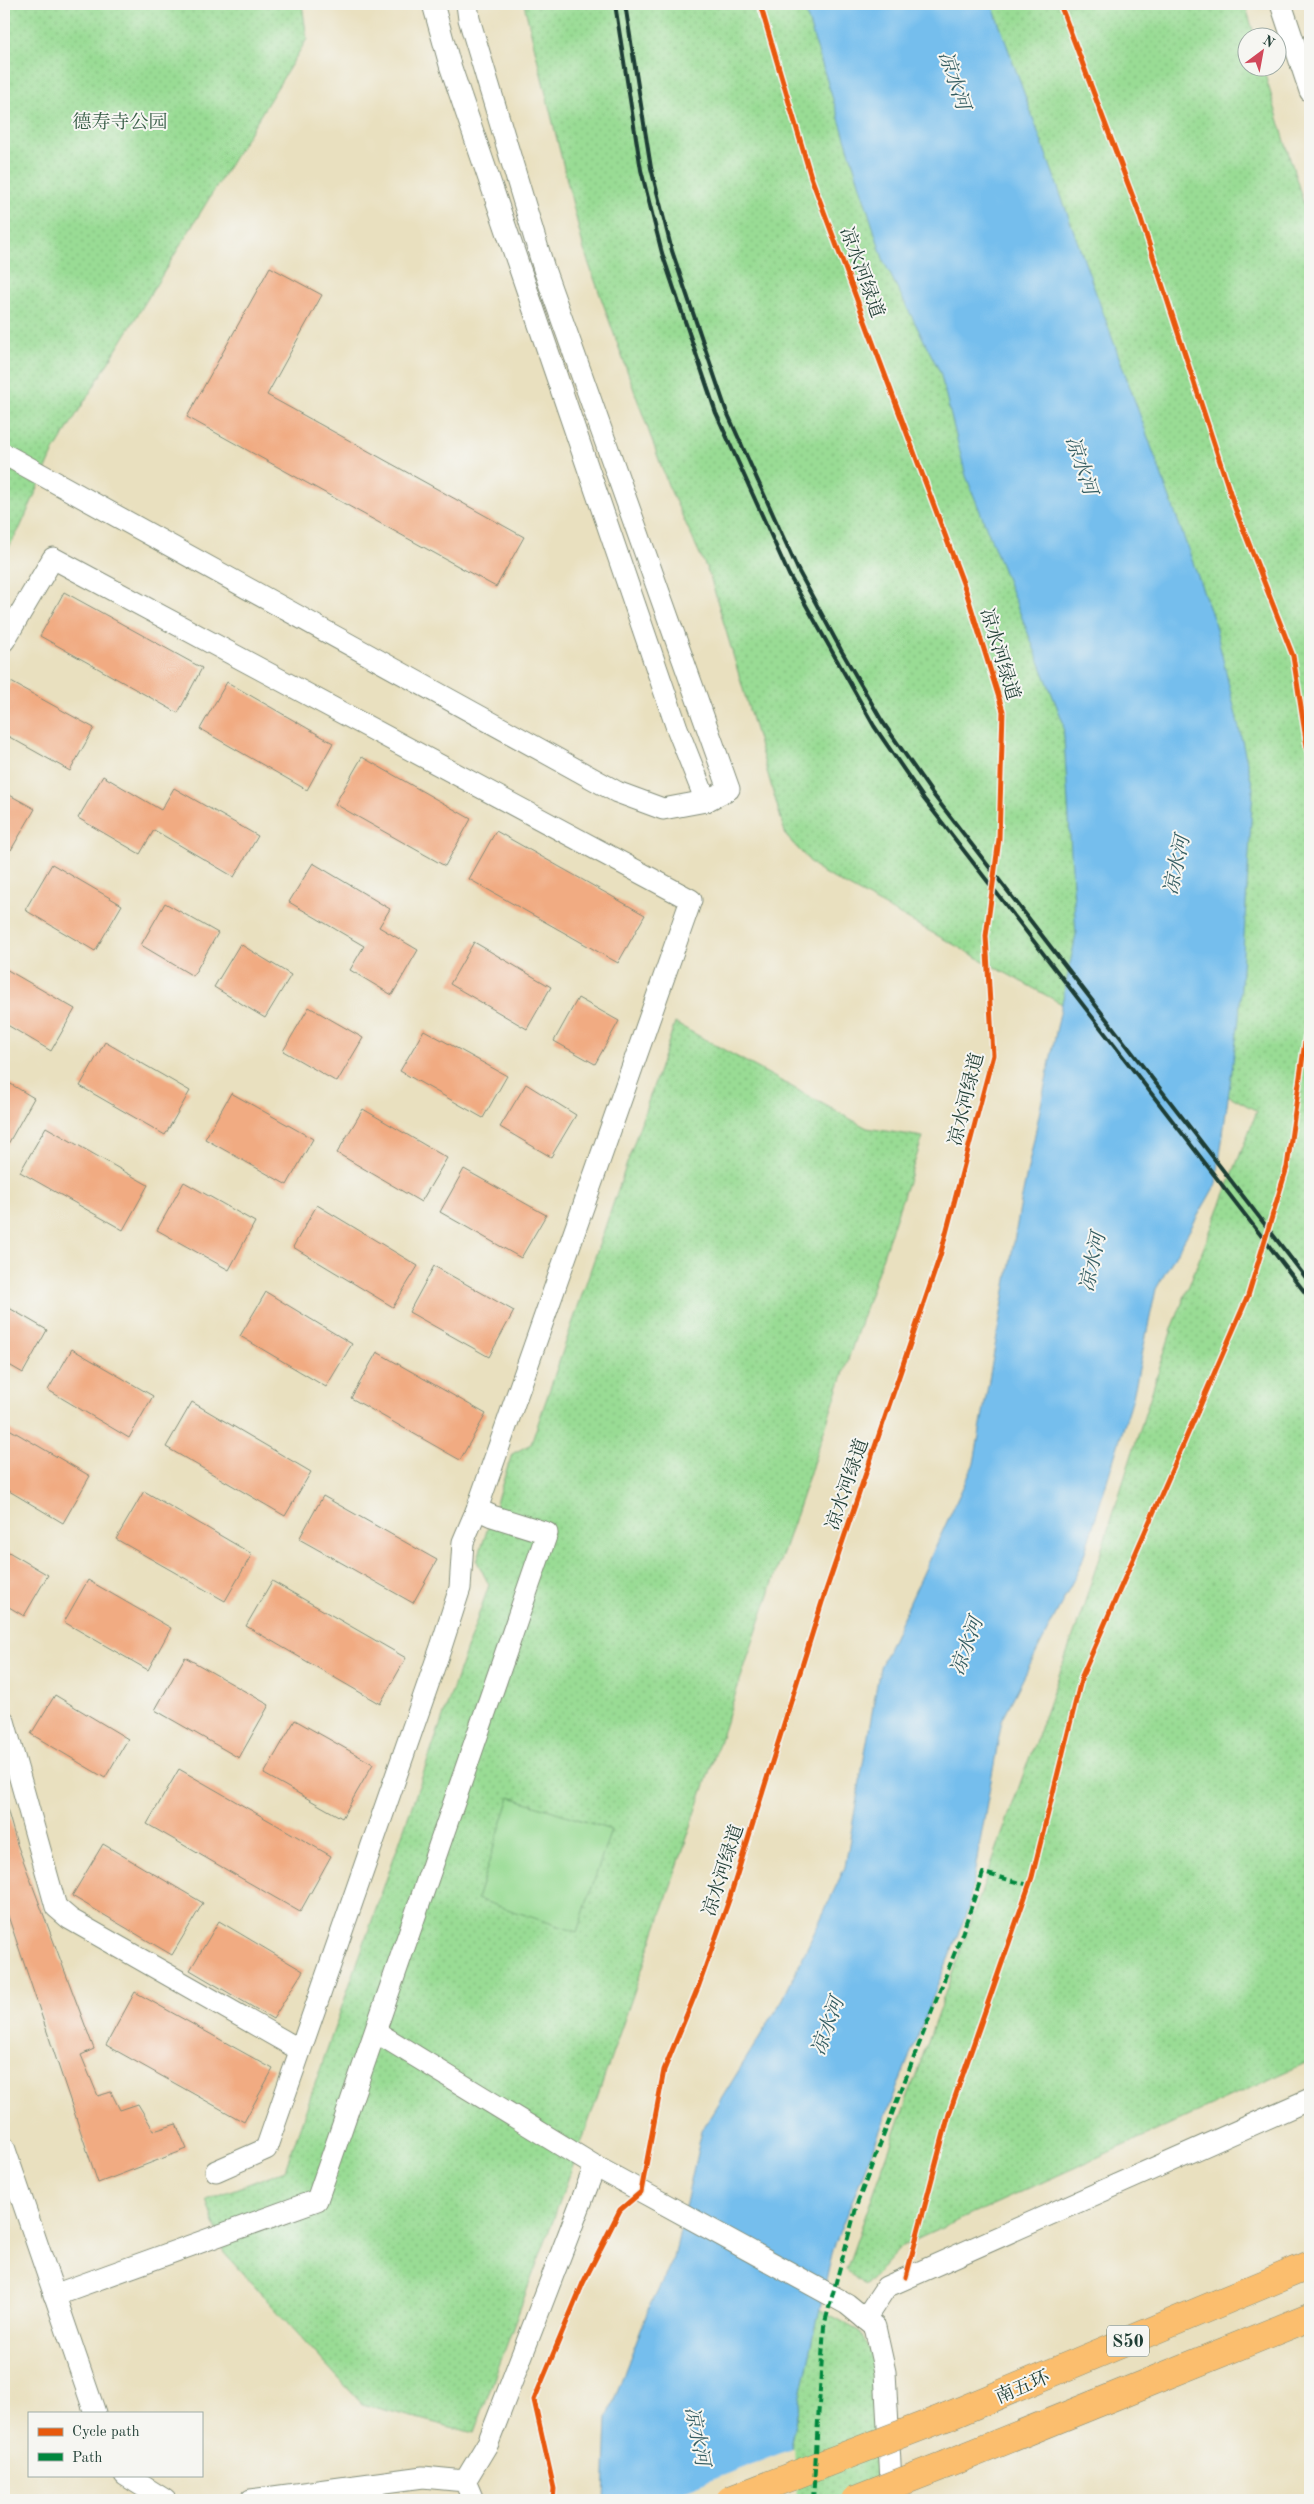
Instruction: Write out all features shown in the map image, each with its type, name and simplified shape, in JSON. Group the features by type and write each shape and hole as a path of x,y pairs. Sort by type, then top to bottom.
{"highway":[{"name":"南五环","path":"730,2500 946,2417 1310,2265"},
{"name":"S50","path":"855,2500 1310,2317"}],"street":[{"path":"4,454 618,792 663,809 706,801 729,789 544,268 468,11 434,4 463,102 677,728 706,801"},
{"path":"1281,4 1310,91"},
{"path":"4,641 53,558 691,900 477,1509 463,1542 460,1588 441,1647 266,2149 216,2171"},
{"path":"54,2295 317,2200 548,1533 492,1516 477,1509"},
{"path":"4,1721 56,1907 70,1919 300,2050"},
{"path":"376,2032 595,2166 847,2304 875,2327 886,2372 892,2500"},
{"path":"865,2319 886,2286 1310,2099"},
{"path":"4,2147 95,2412"},
{"path":"251,2500 423,2477 469,2491 595,2166"},
{"path":"127,2476 165,2500"}],"green space":[{"name":"德寿寺公园","path":"4,4 302,4 307,39 54,451 20,528 4,555"},
{"path":"524,4 1245,4 1252,28 1236,28 1236,78 1266,78 1305,208 1310,217 1310,2061 902,2246 865,2286 846,2270 1082,1611 1172,1329 1257,1111 818,870 786,836 710,576 668,485 584,250"},
{"path":"675,1023 867,1128 923,1137 663,1909 577,2155 474,2433 362,2404 224,2253 206,2200 285,2170 489,1585 477,1561 512,1454 531,1444"},
{"path":"510,1797 611,1830 577,1932 477,1899"},
{"path":"819,2309 860,2331 874,2359 879,2500 794,2500 791,2441"}],"water":[{"name":"凉水河","path":"803,4 992,4 1214,621 1253,788 1239,1019 1216,1184 1156,1289 1133,1397 1081,1565 1002,1720 968,1909 833,2249 791,2441 794,2500 604,2500 607,2418 647,2313 674,2258 702,2130 783,1999 845,1867 880,1667 974,1463 1021,1202 1076,935 1063,722 966,476 940,372 884,262"}],"pier":[{"path":"794,2448 797,2500 661,2500"}],"building":[{"path":"270,267 322,295 267,395 524,537 496,587 187,417"},
{"path":"64,592 202,668 178,713 40,636"},
{"path":"11,682 94,728 70,771 4,734 4,695"},
{"path":"227,682 333,743 307,790 200,729"},
{"path":"362,757 471,819 445,866 335,804"},
{"path":"103,776 161,810 174,788 258,836 234,877 154,830 140,854 78,818"},
{"path":"4,792 35,809 11,850 4,846"},
{"path":"496,831 645,915 618,963 469,879"},
{"path":"313,863 390,909 379,927 418,950 392,995 350,970 364,946 289,902"},
{"path":"52,864 122,905 95,951 25,910"},
{"path":"165,903 218,933 193,976 141,945"},
{"path":"474,942 551,987 527,1029 450,984"},
{"path":"240,944 291,975 265,1018 214,987"},
{"path":"4,968 75,1009 51,1051 4,1023"},
{"path":"578,998 619,1021 595,1064 554,1041"},
{"path":"309,1007 363,1038 337,1082 283,1051"},
{"path":"424,1030 507,1076 483,1118 400,1071"},
{"path":"105,1042 190,1091 165,1135 80,1086"},
{"path":"4,1080 34,1098 8,1144 4,1141"},
{"path":"526,1084 576,1115 551,1157 500,1127"},
{"path":"231,1093 313,1139 287,1185 205,1139"},
{"path":"363,1109 447,1158 421,1202 337,1153"},
{"path":"46,1127 148,1185 123,1230 20,1172"},
{"path":"464,1169 546,1215 521,1258 440,1212"},
{"path":"184,1182 255,1222 229,1270 157,1230"},
{"path":"317,1205 418,1266 393,1307 293,1247"},
{"path":"434,1266 514,1311 489,1357 409,1312"},
{"path":"266,1292 352,1344 326,1387 240,1336"},
{"path":"4,1305 47,1330 23,1373 4,1362"},
{"path":"72,1349 153,1396 129,1438 48,1390"},
{"path":"377,1352 486,1414 460,1460 351,1398"},
{"path":"192,1402 311,1472 285,1516 166,1447"},
{"path":"4,1426 90,1476 63,1523 4,1488"},
{"path":"144,1491 252,1554 225,1601 116,1539"},
{"path":"323,1496 437,1560 413,1603 299,1539"},
{"path":"7,1551 48,1575 24,1616 4,1604 4,1557"},
{"path":"88,1580 171,1628 148,1670 64,1622"},
{"path":"272,1581 406,1658 380,1704 246,1626"},
{"path":"185,1657 269,1705 239,1758 155,1710"},
{"path":"55,1695 128,1739 105,1778 31,1734"},
{"path":"295,1720 373,1764 342,1818 264,1774"},
{"path":"179,1769 331,1856 300,1912 147,1824"},
{"path":"4,1798 17,1844 94,2049 81,2055 98,2096 111,2092 120,2110 138,2104 154,2131 176,2124 187,2149 98,2183 4,1904"},
{"path":"103,1844 203,1903 172,1955 72,1896"},
{"path":"219,1921 303,1971 273,2019 190,1970"},
{"path":"135,1992 273,2069 244,2122 106,2045"}],"railway":[{"path":"615,4 641,170 662,253 716,413 789,575 874,726 924,799 1310,1299"},
{"path":"625,4 651,168 672,251 726,410 798,570 882,721 932,793 1310,1283"}],"marked path":[{"path":"813,2500 824,2326 858,2201 962,1934 983,1873 1029,1885"}],"cycle path":[{"name":"凉水河绿道","path":"553,2500 554,2489 534,2400 583,2283 620,2210 641,2192 664,2070 699,1985 729,1900 822,1602 940,1256 993,1055 986,936 999,839 1003,711 966,591 811,177 760,4"},
{"path":"1060,4 1139,213 1235,508 1293,656 1310,765"},
{"path":"906,2277 949,2114 1032,1877 1082,1676 1248,1296 1287,1167 1310,1007"}]}
